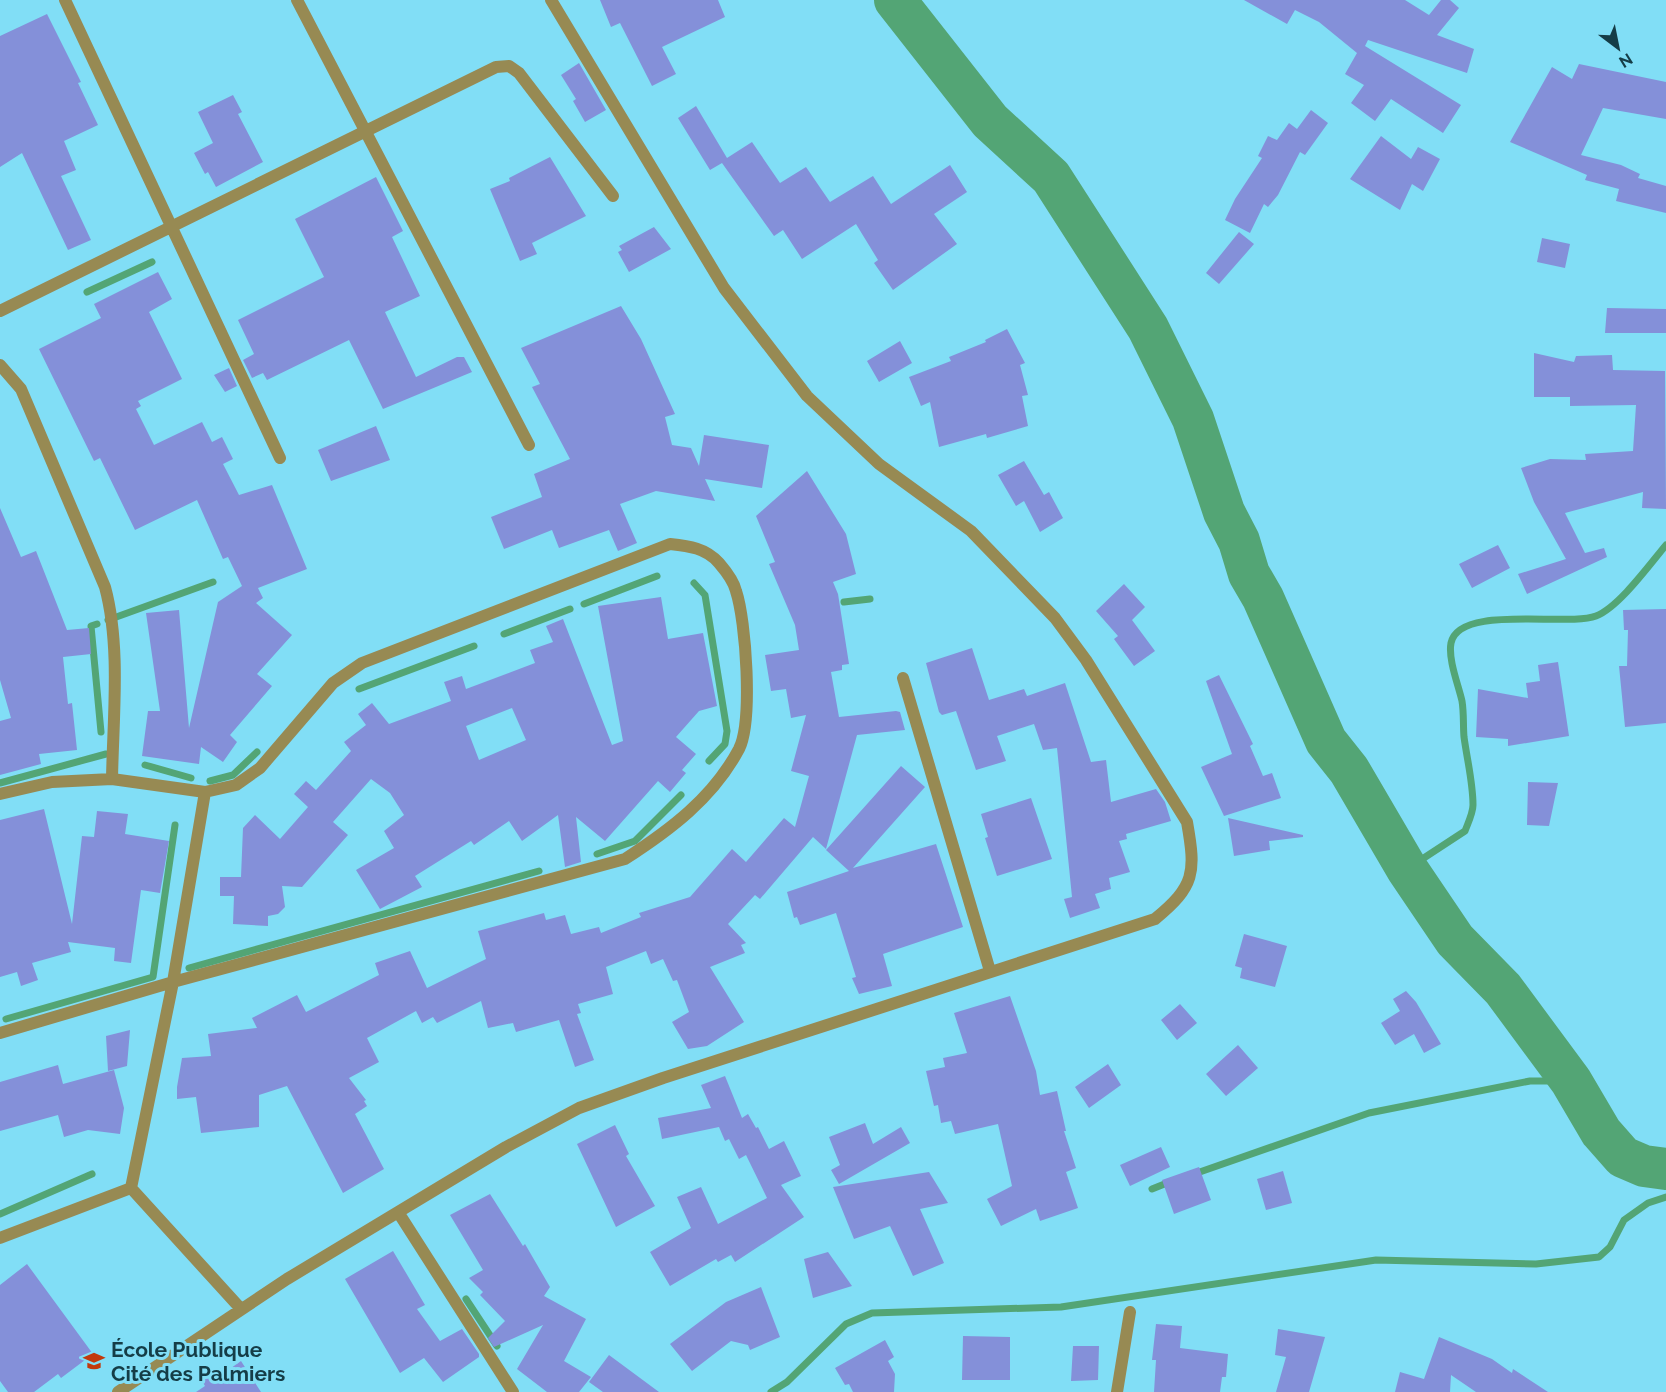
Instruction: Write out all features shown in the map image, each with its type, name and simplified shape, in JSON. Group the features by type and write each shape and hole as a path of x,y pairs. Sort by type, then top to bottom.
{"street":[{"path":"64,0 280,458"},
{"path":"297,0 529,445"},
{"path":"118,1392 241,1309 398,1212 506,1147 579,1108 663,1078 1155,919 1180,898 1191,875 1191,846 1187,822 1086,660 1055,618 972,531 879,464 807,396 724,288 551,0"},
{"path":"0,311 365,134 496,67 509,66 519,73 613,196"},
{"path":"0,365 21,389 105,587 112,613 113,629 112,779"},
{"path":"0,794 52,782 112,779 205,792 236,785 260,768 333,683 362,663 670,544 697,547 719,563 736,588 742,619 747,711 740,747 710,792 669,831 625,860 173,982 0,1033"},
{"path":"903,678 990,971"},
{"path":"130,1188 173,982 205,792"},
{"path":"0,1238 130,1188"},
{"path":"130,1188 241,1309"},
{"path":"398,1212 513,1392"},
{"path":"1117,1392 1130,1312"}],"building":[{"path":"600,0 718,0 725,17 662,47 676,74 652,86 620,23 611,27"},
{"path":"1244,0 1405,0 1429,15 1441,0 1450,0 1459,8 1437,35 1474,49 1467,73 1368,40 1365,46 1461,105 1443,133 1391,99 1375,121 1351,103 1364,85 1345,74 1357,53 1319,22 1295,10 1287,24"},
{"path":"47,14 81,82 78,83 98,125 64,141 76,170 61,176 91,240 68,250 22,153 0,167 0,36"},
{"path":"579,63 606,110 585,122 573,101 576,99 561,75"},
{"path":"1579,64 1666,82 1666,119 1603,108 1581,155 1621,165 1640,174 1638,178 1666,186 1666,213 1616,201 1619,189 1585,180 1587,175 1510,142 1552,67 1572,79"},
{"path":"233,95 242,112 238,114 263,162 216,187 208,172 205,174 194,153 213,143 198,112"},
{"path":"696,106 727,158 752,142 780,183 806,167 830,202 873,176 891,204 950,165 967,192 934,214 957,244 893,290 874,263 878,260 856,224 802,259 783,230 774,236 722,163 710,170 678,118"},
{"path":"1311,110 1328,123 1305,155 1300,152 1278,195 1268,207 1264,204 1250,233 1225,220 1235,199 1262,158 1258,156 1268,136 1277,140 1289,123 1297,129"},
{"path":"1381,136 1411,159 1418,147 1440,159 1423,191 1412,184 1400,210 1350,179"},
{"path":"550,157 586,216 532,243 537,254 520,261 490,189 510,181 509,178"},
{"path":"376,177 403,231 392,237 420,296 385,312 416,377 457,357 464,357 472,372 383,409 349,340 267,380 263,373 252,378 243,360 254,354 238,320 324,277 295,219"},
{"path":"654,227 671,249 629,272 618,252 622,250 619,246"},
{"path":"1239,232 1254,244 1219,284 1206,273"},
{"path":"1542,238 1570,244 1565,268 1537,262"},
{"path":"158,272 172,299 149,312 182,379 138,401 141,406 136,409 154,445 202,422 212,442 222,437 233,459 223,464 239,495 272,485 307,569 258,588 263,598 256,603 292,635 257,674 272,686 230,735 237,742 223,762 201,747 199,764 142,756 148,711 160,711 146,613 179,610 189,728 218,602 242,586 228,557 223,559 197,500 135,530 100,458 94,461 39,349 101,318 94,304"},
{"path":"621,306 641,339 675,414 665,417 672,445 691,448 699,466 704,435 769,445 762,488 705,479 715,501 656,491 620,504 637,543 618,551 609,530 559,548 552,530 504,549 491,517 542,497 534,474 570,459 532,387 540,384 521,348"},
{"path":"1607,308 1666,309 1666,333 1605,333"},
{"path":"1007,329 1025,363 1020,365 1028,395 1022,396 1028,426 987,438 986,434 939,447 930,402 921,406 909,377 951,361 949,357 986,342 985,340"},
{"path":"900,341 912,363 879,382 867,361"},
{"path":"1534,353 1574,362 1576,356 1612,355 1613,370 1665,371 1666,509 1642,508 1643,492 1565,513 1585,553 1604,548 1607,557 1527,594 1518,574 1566,559 1534,502 1521,468 1550,459 1586,460 1585,454 1633,451 1636,405 1570,406 1570,397 1534,397"},
{"path":"229,368 237,386 225,392 214,375"},
{"path":"376,426 390,460 331,481 318,450"},
{"path":"1024,461 1044,495 1049,492 1063,518 1040,532 1024,501 1016,506 998,475"},
{"path":"807,471 846,534 856,574 833,582 838,594 849,664 842,665 842,670 831,672 839,717 896,711 900,712 905,730 857,735 826,849 813,837 760,899 755,895 728,924 746,943 741,945 745,953 710,967 744,1022 707,1046 688,1049 672,1022 689,1012 677,980 673,981 663,959 651,964 646,951 606,967 613,994 578,1004 581,1013 577,1014 594,1060 575,1067 559,1020 516,1032 513,1023 488,1028 481,1001 437,1023 433,1017 422,1023 416,1011 367,1038 379,1062 349,1078 366,1100 364,1101 367,1106 355,1114 384,1169 343,1193 287,1086 259,1095 259,1127 201,1133 196,1097 177,1099 177,1087 182,1058 211,1056 208,1034 257,1028 252,1018 297,995 306,1012 379,975 375,963 410,951 427,988 486,959 478,931 544,913 546,920 565,915 571,934 599,927 601,933 641,917 639,913 690,897 732,849 746,862 784,818 795,827 809,776 791,771 806,715 791,718 786,689 771,691 765,655 799,650 795,625 769,564 775,562 756,516"},
{"path":"0,508 21,557 36,551 67,630 89,628 91,654 63,657 68,704 72,703 77,750 39,754 41,764 0,775 0,721 11,718 0,680"},
{"path":"1498,545 1510,568 1472,588 1459,564"},
{"path":"1124,584 1145,607 1132,620 1155,651 1134,666 1114,639 1118,636 1096,611"},
{"path":"661,597 668,639 703,633 717,706 699,711 676,737 696,754 682,770 686,773 670,792 658,781 605,841 576,817 581,862 565,867 558,815 522,841 509,821 474,845 471,841 415,876 422,887 380,909 356,870 394,848 384,831 404,815 390,793 371,779 333,822 348,835 302,887 282,886 285,907 278,914 268,916 268,926 233,924 234,896 220,896 220,877 241,877 243,828 255,815 280,839 308,807 294,794 306,781 316,790 351,751 344,742 366,725 358,714 372,703 389,724 451,701 444,682 462,676 466,689 535,663 530,650 553,642 546,626 563,619 612,745 623,741 598,606","holes":["512,708 526,740 479,760 466,726"]},
{"path":"1666,609 1666,723 1625,727 1619,666 1627,666 1628,630 1624,630 1623,610"},
{"path":"972,648 989,700 1024,689 1027,696 1065,683 1091,762 1106,760 1111,802 1156,789 1165,802 1171,821 1126,834 1127,839 1119,841 1130,872 1109,878 1111,889 1095,894 1100,908 1070,918 1064,899 1072,897 1057,748 1043,750 1034,724 997,736 1006,761 976,770 956,711 942,715 939,712 926,663"},
{"path":"1558,662 1569,736 1508,746 1508,739 1476,737 1478,689 1528,698 1526,683 1540,681 1538,665"},
{"path":"1219,675 1253,744 1250,746 1263,776 1272,773 1281,798 1224,816 1201,767 1232,754 1206,681"},
{"path":"901,766 925,787 853,868 936,844 963,927 883,954 892,986 859,994 852,978 856,977 836,913 800,925 797,917 794,918 787,892 849,871 826,850"},
{"path":"1528,782 1558,783 1549,826 1527,825"},
{"path":"1031,798 1052,859 997,876 985,838 988,837 981,814"},
{"path":"44,809 72,924 82,836 94,837 97,811 128,814 125,834 169,841 160,893 141,890 131,963 114,961 115,948 68,942 71,952 32,963 38,980 21,986 17,972 0,977 0,820"},
{"path":"1228,818 1303,835 1303,837 1269,841 1270,850 1234,856"},
{"path":"1244,934 1287,946 1275,987 1240,978 1242,968 1235,966"},
{"path":"1406,991 1416,1002 1441,1044 1424,1053 1414,1034 1395,1045 1381,1023 1400,1011 1393,999"},
{"path":"1010,996 1036,1071 1040,1095 1057,1091 1066,1131 1064,1131 1076,1168 1066,1172 1078,1208 1040,1221 1036,1209 1001,1226 987,1199 1012,1186 998,1124 955,1134 951,1121 941,1123 938,1105 934,1106 926,1071 945,1067 943,1058 967,1053 954,1013"},
{"path":"1180,1004 1197,1023 1177,1040 1161,1020"},
{"path":"130,1030 127,1066 108,1071 106,1036"},
{"path":"1238,1045 1258,1068 1226,1096 1206,1074"},
{"path":"1108,1064 1121,1085 1089,1108 1075,1087"},
{"path":"58,1065 63,1084 114,1070 124,1108 120,1134 88,1130 64,1137 58,1115 0,1131 0,1082"},
{"path":"725,1076 742,1118 748,1114 756,1128 758,1127 769,1149 784,1141 801,1176 781,1185 804,1217 735,1262 731,1255 718,1262 716,1259 670,1286 650,1252 691,1228 677,1197 701,1187 718,1224 767,1198 746,1155 739,1159 729,1139 725,1141 719,1127 662,1139 658,1118 711,1108 701,1085"},
{"path":"865,1123 873,1144 901,1127 910,1143 839,1184 831,1170 840,1165 829,1137"},
{"path":"615,1125 629,1154 626,1156 655,1206 616,1227 577,1144"},
{"path":"1161,1147 1170,1167 1130,1186 1120,1165"},
{"path":"1199,1167 1211,1200 1174,1214 1162,1180"},
{"path":"1283,1171 1292,1203 1266,1210 1257,1179"},
{"path":"929,1172 948,1203 920,1209 944,1263 913,1276 890,1226 854,1239 833,1187"},
{"path":"490,1194 523,1246 525,1244 550,1287 544,1296 586,1319 564,1361 591,1377 579,1392 547,1392 517,1369 543,1325 494,1347 488,1338 505,1321 480,1295 483,1292 469,1278 483,1270 450,1215"},
{"path":"393,1251 425,1305 417,1309 440,1341 462,1329 479,1354 479,1357 443,1382 424,1358 400,1373 345,1279"},
{"path":"828,1252 852,1286 813,1298 804,1259"},
{"path":"27,1264 93,1354 61,1378 58,1374 34,1392 8,1392 0,1381 0,1285"},
{"path":"761,1287 780,1337 750,1350 748,1345 731,1341 692,1371 670,1344 726,1302"},
{"path":"1156,1324 1182,1326 1180,1348 1228,1354 1226,1377 1222,1377 1220,1392 1154,1392 1156,1360 1152,1360"},
{"path":"1278,1329 1325,1337 1309,1392 1276,1392 1286,1357 1275,1355"},
{"path":"963,1336 1010,1337 1010,1380 962,1380"},
{"path":"1439,1337 1492,1359 1512,1373 1513,1369 1548,1392 1476,1392 1451,1375 1450,1392 1395,1392 1400,1372 1424,1379"},
{"path":"885,1340 894,1357 888,1361 895,1374 894,1392 853,1392 849,1384 845,1385 835,1368"},
{"path":"1073,1346 1099,1346 1098,1380 1071,1381"},
{"path":"609,1355 659,1392 603,1392 589,1382"},
{"path":"241,1361 261,1392 196,1392 205,1386 202,1381 221,1368 224,1373"}],"waterway":[{"path":"895,0 990,121 1051,177 1148,328 1193,419 1224,512 1239,541 1249,574 1263,598 1326,741 1349,770 1407,869 1455,940 1503,989 1571,1081 1601,1132 1623,1157 1644,1166 1666,1169"},
{"path":"87,292 152,262"},
{"path":"1407,869 1465,831 1472,811 1472,788 1464,737 1463,705 1450,649 1458,631 1473,624 1493,620 1582,619 1596,616 1624,595 1666,545"},
{"path":"584,604 657,576"},
{"path":"108,620 213,582"},
{"path":"694,583 705,595 727,731 725,744 709,761"},
{"path":"844,602 870,599"},
{"path":"504,634 570,609"},
{"path":"97,624 91,626 101,732"},
{"path":"359,689 474,646"},
{"path":"210,781 233,775 257,752"},
{"path":"0,783 106,754"},
{"path":"145,765 191,778"},
{"path":"597,854 635,841 681,795"},
{"path":"6,1019 153,977 175,825"},
{"path":"189,968 539,871"},
{"path":"1194,1174 1369,1113 1530,1081 1571,1081"},
{"path":"0,1214 92,1174"},
{"path":"1152,1189 1172,1181"},
{"path":"771,1392 787,1382 846,1324 872,1313 1061,1307 1376,1260 1536,1264 1599,1257 1610,1247 1624,1220 1648,1203 1666,1197"},
{"path":"466,1299 497,1346"}],"place":[{"name":"École Publique Cité des Palmiers","path":"94,1361"}]}
